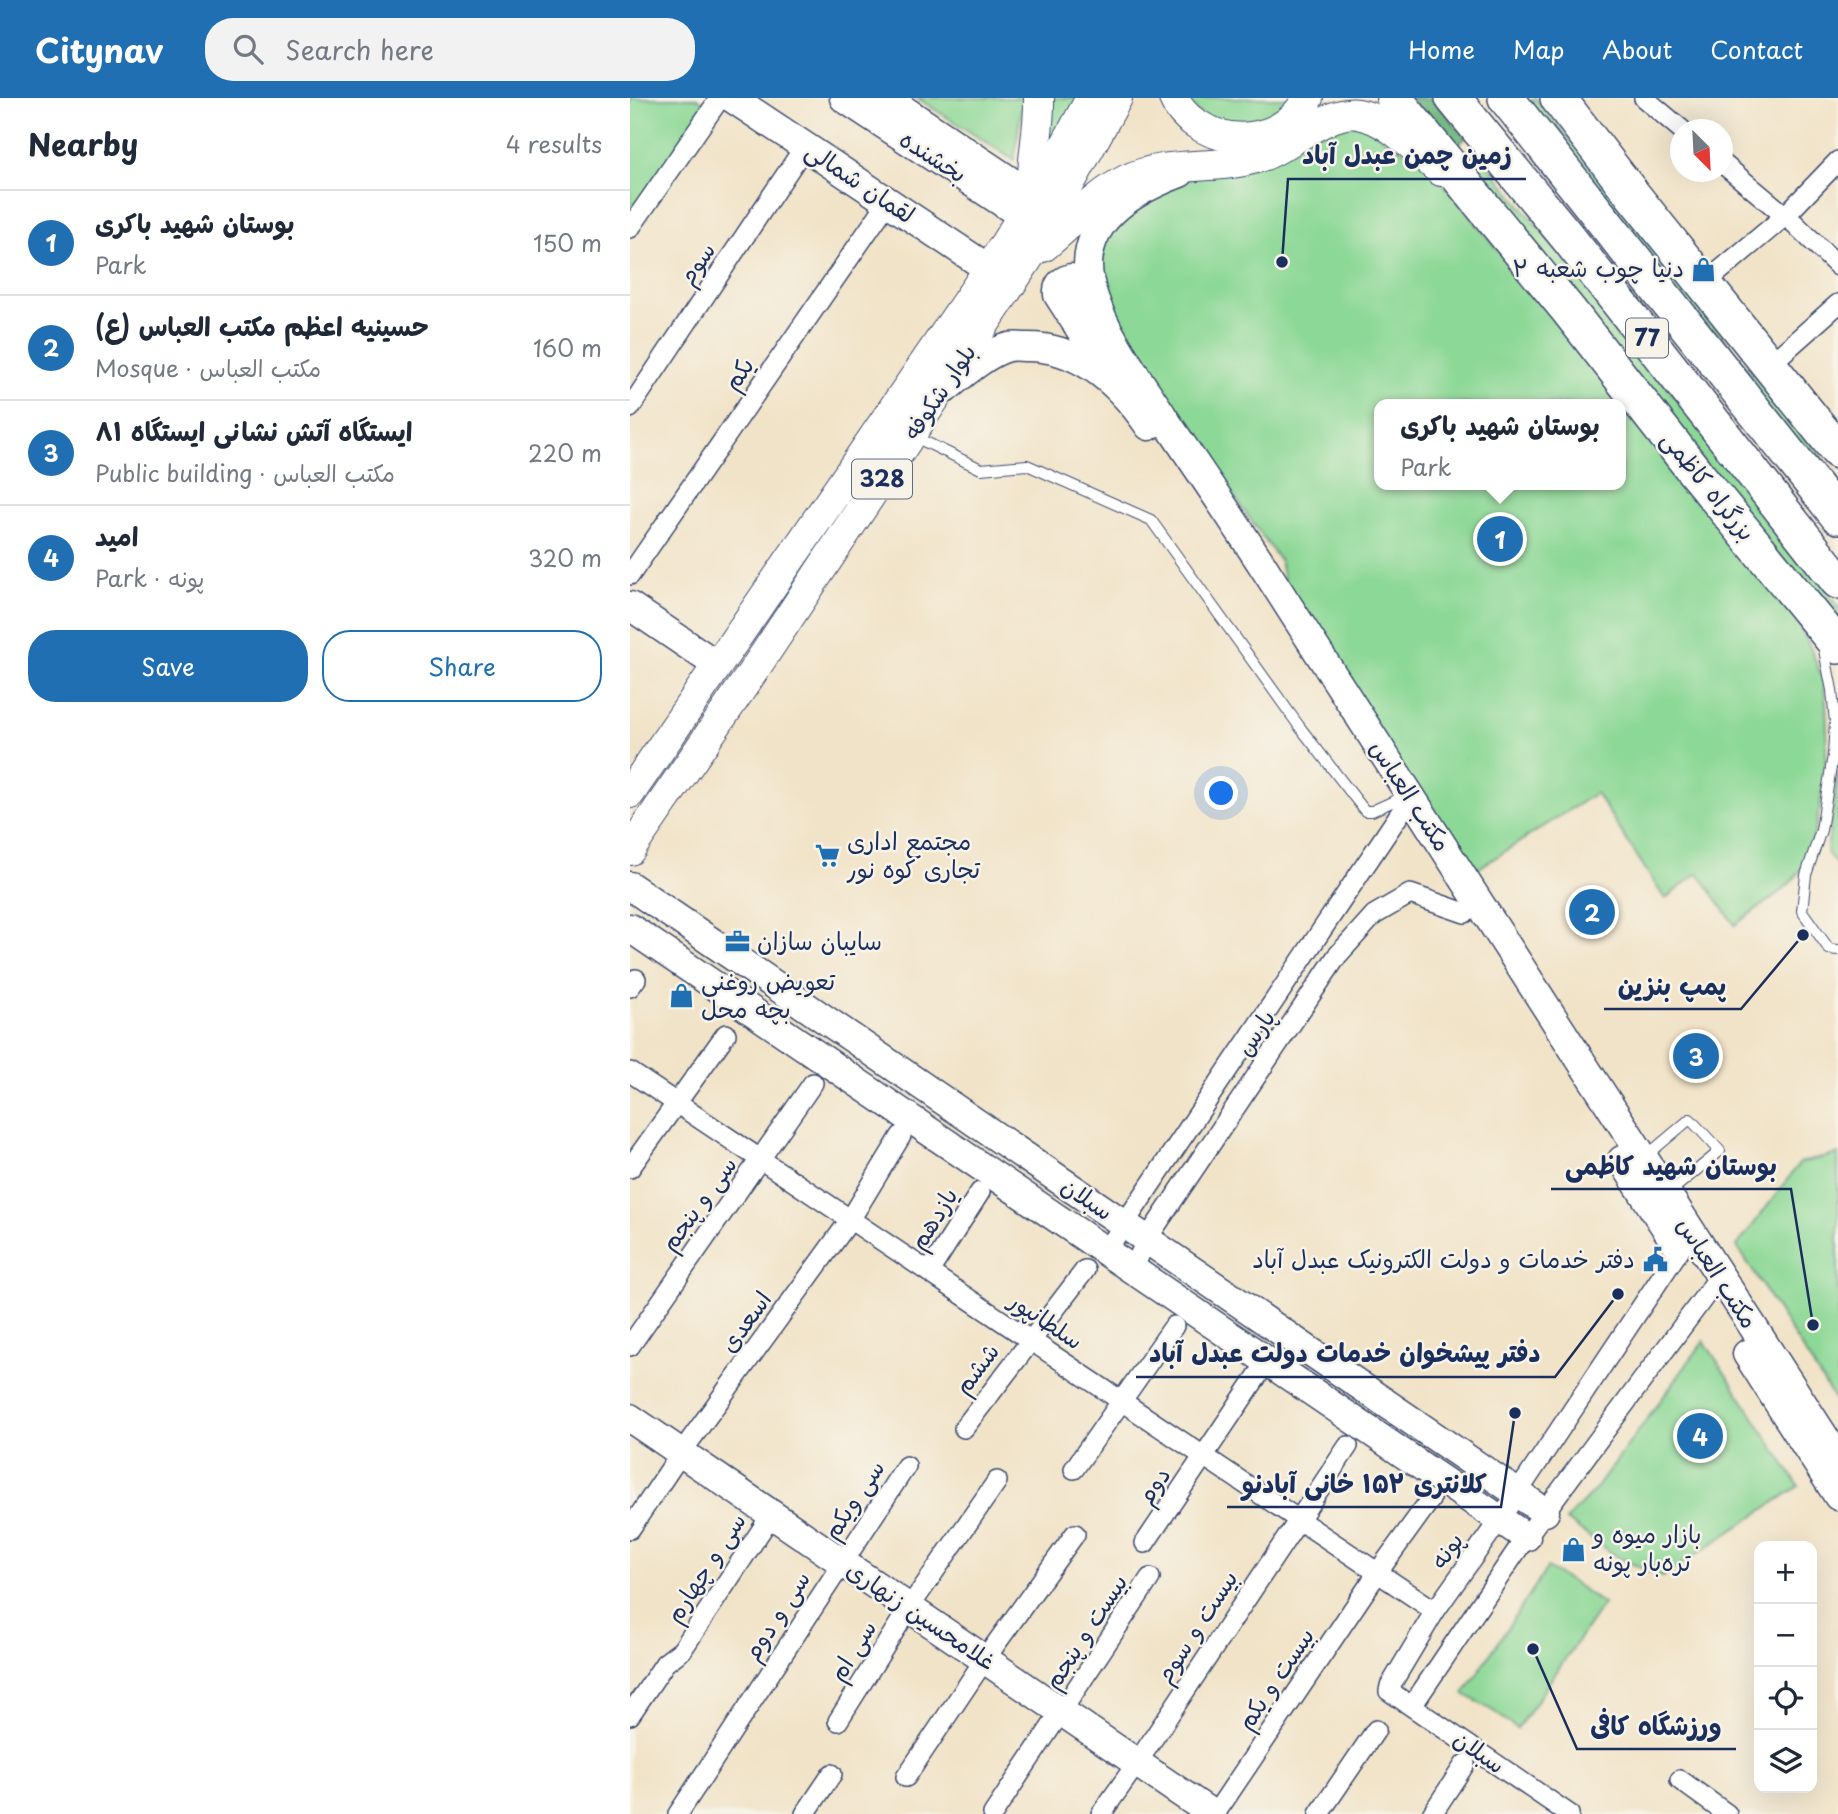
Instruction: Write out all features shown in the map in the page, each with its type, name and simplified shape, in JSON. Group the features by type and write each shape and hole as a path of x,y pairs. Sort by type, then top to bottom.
{"highway":[{"name":"بزرگراه کاظمی","path":"1394,98 1828,633"},
{"name":"بزرگراه کاظمی","path":"1453,98 1569,239 1838,581"},
{"name":"77","path":"1506,98 1838,516"},
{"path":"1558,98 1838,451"},
{"path":"1586,134 1592,166 1650,251 1652,280"}],"main road":[{"name":"لقمان شمالی","path":"732,98 989,269"},
{"name":"بخشنده","path":"844,98 1028,206"},
{"name":"بخشنده","path":"886,98 1028,206"},
{"path":"1028,206 1040,121 1039,98"},
{"name":"بلوار شکوفه","path":"630,793 989,269 1055,164 1091,98"},
{"name":"بلوار شکوفه","path":"630,850 752,674 1029,257 1117,98"},
{"path":"1174,98 1190,120 1208,132 1230,138 1254,137 1279,129 1302,110 1308,98"},
{"path":"1029,257 1058,236 1107,191 1129,178 1153,171 1244,161 1263,156 1343,114 1359,114 1388,127 1484,208"},
{"name":"مکتب العباس","path":"1204,166 1157,182 1114,209 1100,224 1090,249 1088,268 1098,311 1132,368 1265,569 1465,913 1619,1138 1643,1158 1667,1195 1685,1241"},
{"path":"1098,311 1080,283 1071,278 1063,280 1058,288 1058,295 1113,382"},
{"name":"مکتب العباس","path":"937,396 964,372 1009,347 1046,346 1078,358 1113,382 1132,401 1191,485 1403,805 1619,1138 1713,1285 1838,1496"},
{"path":"630,606 717,664"},
{"name":"سبلان","path":"630,886 1545,1512"},
{"name":"سبلان","path":"630,928 1096,1261 1133,1269 1527,1537"},
{"name":"مکتب العباس","path":"1713,1285 1838,1458"},
{"name":"غلامحسین زنهاری","path":"630,1418 1214,1814"}],"street":[{"path":"630,228 720,98"},
{"path":"1644,98 1670,120"},
{"name":"سوم","path":"630,408 805,146"},
{"path":"1704,284 1785,216 1838,161"},
{"path":"1733,172 1838,266"},
{"name":"یکم","path":"630,575 888,202"},
{"path":"1769,366 1838,304"},
{"name":"پارس","path":"1096,1261 1403,805"},
{"name":"پارس","path":"1133,1269 1147,1239 1337,956 1374,915 1410,894 1465,913"},
{"path":"1315,938 1337,956"},
{"path":"630,1168 726,1034"},
{"name":"سلطانپور","path":"630,1072 1435,1611"},
{"name":"سی و پنجم","path":"630,1346 813,1083"},
{"name":"اسعدی","path":"630,1529 681,1453 850,1220 901,1136"},
{"name":"یازدهم","path":"929,1272 980,1192"},
{"name":"پونه","path":"1389,1691 1435,1611 1500,1519 1685,1241"},
{"name":"ششم","path":"964,1428 1030,1340 1096,1261"},
{"path":"1412,1706 1527,1537 1713,1285"},
{"path":"1074,1469 1174,1326"},
{"name":"دوم","path":"1145,1543 1258,1375"},
{"path":"1298,1519 1348,1446"},
{"name":"سی ویکم","path":"842,1562 906,1466"},
{"name":"سی ام","path":"838,1721 909,1608 997,1481"},
{"path":"1378,1572 1430,1500"},
{"name":"سی و چهارم","path":"630,1715 665,1663 682,1650 772,1514"},
{"name":"بیست و سوم","path":"1101,1814 1298,1519"},
{"path":"905,1777 1074,1534"},
{"name":"سی و دوم","path":"678,1814 842,1562"},
{"name":"بیست و یکم","path":"1214,1814 1378,1572"},
{"name":"بیست و پنجم","path":"993,1814 1150,1578"},
{"name":"سبلان","path":"1389,1691 1569,1814"},
{"path":"1319,1814 1376,1730"},
{"path":"1432,1814 1465,1764"},
{"path":"805,1814 832,1774"},
{"path":"1680,1780 1727,1814"}],"lane":[{"path":"911,435 981,469 1027,465 1152,520 1299,726 1365,811 1403,805"},
{"path":"1828,633 1835,722 1828,792 1821,830 1806,874 1802,911 1829,949 1838,950"},
{"path":"1643,1158 1690,1119 1720,1151 1667,1195"}],"green space":[{"path":"630,98 697,98 708,105 630,218"},
{"path":"917,98 1023,98 1014,160"},
{"path":"1050,98 1082,98 1043,165"},
{"path":"1184,98 1298,98 1259,126 1210,123"},
{"path":"1410,98 1433,98 1466,138 1452,149"},
{"path":"1535,98 1580,151 1784,414 1838,477 1838,501 1523,108"},
{"path":"1351,118 1430,167 1619,399 1374,399 1374,490 1626,490 1626,407 1794,613 1821,677 1827,730 1823,786 1812,841 1804,863 1794,879 1735,925 1698,873 1665,899 1596,793 1468,875 1286,591 1280,561 1228,488 1218,483 1108,308 1101,290 1102,234 1147,194"},
{"path":"1473,146 1819,576 1838,606 1838,631 1460,158"},
{"path":"1838,765 1838,866 1827,853"},
{"path":"1838,1154 1838,1405 1737,1246 1800,1163"},
{"path":"1704,1341 1799,1486 1662,1577 1619,1558 1566,1520 1595,1490"},
{"path":"1547,1568 1603,1604 1517,1729 1464,1694"}],"place":[{"name":"زمین چمن عبدل آباد","path":"1282,262"},
{"name":"دنیا چوب شعبه ۲","path":"1704,269"},
{"name":"بوستان شهید باکری","path":"1500,539"},
{"name":"مجتمع اداری تجاری کوه نور","path":"827,856"},
{"name":"حسینیه اعظم مکتب العباس (ع)","path":"1592,912"},
{"name":"پمپ بنزین","path":"1803,935"},
{"name":"سایبان سازان","path":"737,942"},
{"name":"تعویض روغنی بچه محل","path":"681,996"},
{"name":"ایستگاه آتش نشانی ایستگاه ۸۱","path":"1696,1056"},
{"name":"دفتر خدمات و دولت الکترونیک عبدل آباد","path":"1655,1260"},
{"name":"دفتر پیشخوان خدمات دولت عبدل آباد","path":"1618,1294"},
{"name":"بوستان شهید کاظمی","path":"1813,1325"},
{"name":"کلانتری ۱۵۲ خانی آبادنو","path":"1515,1413"},
{"name":"امید","path":"1700,1436"},
{"name":"بازار میوه و تره‌بار پونه","path":"1573,1549"},
{"name":"ورزشگاه کافی","path":"1533,1649"}]}
